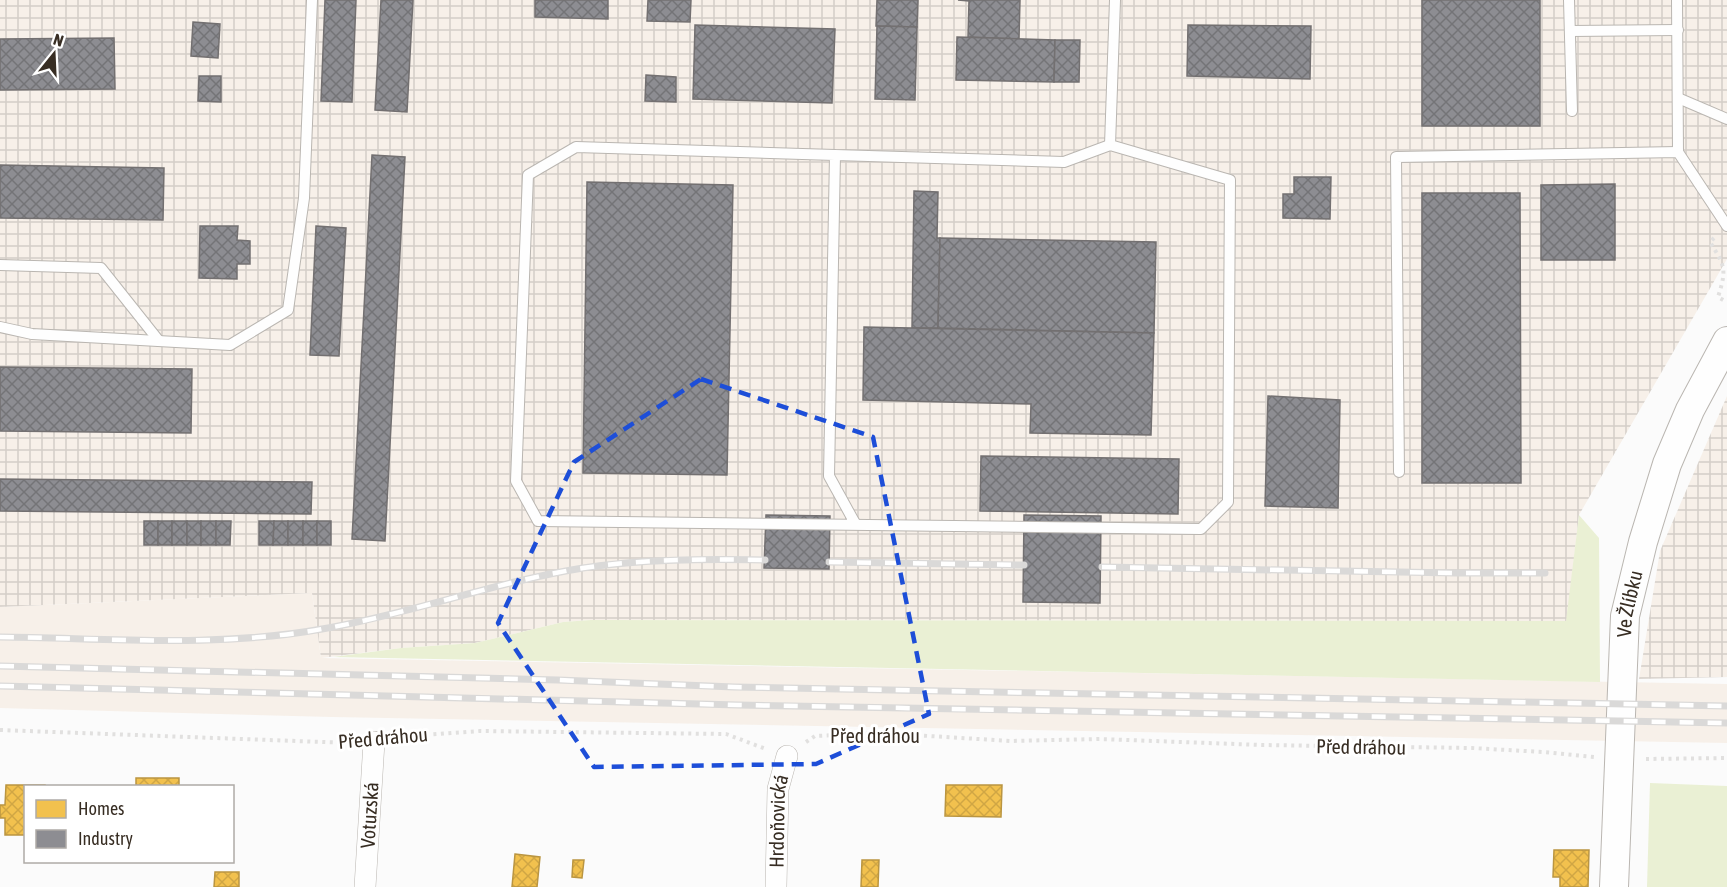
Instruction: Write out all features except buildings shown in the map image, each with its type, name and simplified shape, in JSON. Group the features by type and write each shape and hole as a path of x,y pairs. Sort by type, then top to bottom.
{"street":[{"name":"Ve Žlíbku","path":"1614,887 1625,616 1643,542 1667,464 1690,410 1727,341"},
{"name":"Votuzská","path":"365,887 374,742"},
{"name":"Hrdoňovická","path":"776,887 778,789 787,756"}],"lane":[{"path":"0,327 32,334 230,345 288,310 304,198 312,0"},
{"path":"1110,145 1115,0"},
{"path":"1569,0 1572,111"},
{"path":"1677,0 1678,152 1727,225"},
{"path":"1570,30 1677,30"},
{"path":"1678,98 1727,119"},
{"path":"1110,145 1230,180 1228,502 1201,529 538,521 516,481 528,175 576,147 1064,162 1110,145"},
{"path":"1399,472 1396,157 1678,152"},
{"path":"835,155 830,476 856,525"},
{"path":"0,265 101,268 159,341"}],"path":[{"path":"1727,225 1710,242 1725,271 1718,297 1727,302"},
{"name":"Před dráhou","path":"0,730 162,738 374,742 387,738 480,731 726,734 787,756 815,736 880,733 1011,741 1100,739 1262,745 1472,748 1618,759 1727,758"}],"highlighted area":[{"path":"701,379 873,437 929,714 816,764 594,767 498,623 574,462"}],"shaded area":[{"path":"0,0 1727,0 1727,259 1579,515 1567,621 591,620 563,622 475,643 401,648 321,658 312,593 0,607"},
{"path":"1727,396 1727,677 1639,679 1660,551"},
{"path":"312,593 321,658 1727,684 1727,743 332,717 0,708 0,607"}],"green space":[{"path":"1579,515 1599,538 1600,682 333,657 401,648 475,643 563,622 591,620 1566,621"},
{"path":"1650,783 1727,786 1727,887 1647,887"}],"railway":[{"path":"0,637 161,641 282,635 355,623 517,581 583,568 651,561 765,560"},
{"path":"829,562 1024,565"},
{"path":"1102,567 1545,573"},
{"path":"0,666 558,680 734,687 1727,706"},
{"path":"0,686 738,705 1727,723"}]}
